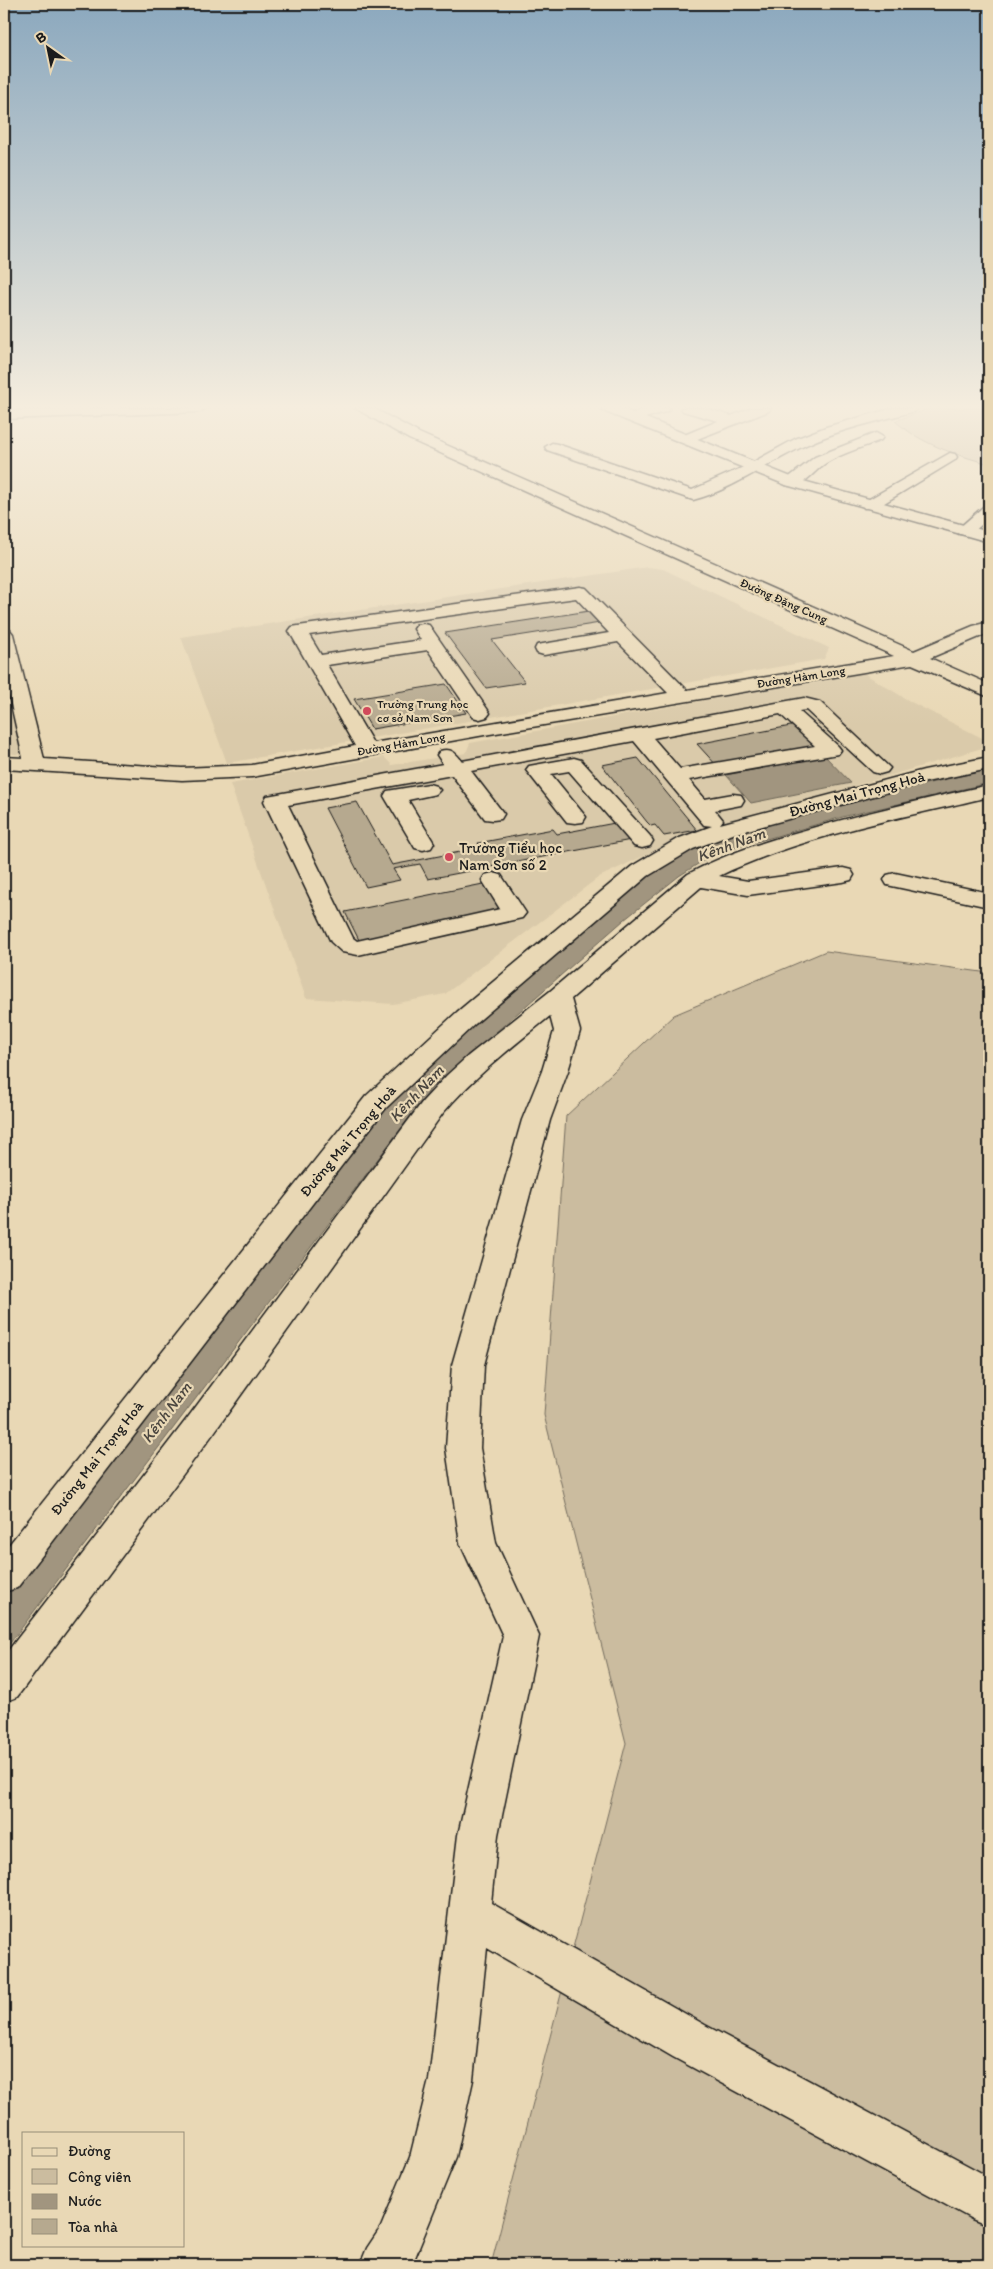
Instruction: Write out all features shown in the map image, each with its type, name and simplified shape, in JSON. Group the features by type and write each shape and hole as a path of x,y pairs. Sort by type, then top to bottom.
{"street":[{"name":"Đường Đặng Cung","path":"589,514 989,691"},
{"path":"900,514 989,537"},
{"path":"965,531 985,514"},
{"path":"667,681 480,713 362,741 298,632 580,592 682,696"},
{"path":"413,615 480,713"},
{"path":"351,624 370,653"},
{"name":"Đường Hàm Long","path":"4,763 205,774 252,771 362,741 434,738 914,658 979,630 989,628"},
{"path":"4,634 35,765"},
{"path":"544,649 622,636"},
{"path":"315,661 433,644"},
{"path":"423,844 395,796 463,775 638,734 783,707 804,704 813,706 880,768"},
{"path":"674,776 831,750 783,707"},
{"path":"638,734 706,813 733,800"},
{"path":"434,738 493,814"},
{"name":"Đường Mai Trọng Hoà","path":"4,1577 376,1102 466,1018 640,871 685,844 726,829 924,776 989,763"},
{"path":"493,880 514,913 358,948 350,947 344,942 275,801 463,775 536,770 574,764 642,841"},
{"path":"536,770 575,817"},
{"path":"4,1685 287,1309 407,1140 456,1081 696,879 726,862 766,847 900,811 989,791"},
{"path":"696,879 748,888 843,875"},
{"path":"895,880 989,900"},
{"path":"384,2265 398,2244 433,2157 451,2080 478,1835 521,1636 478,1543 463,1448 468,1365 536,1120 555,1071 567,1031 558,997"},
{"path":"470,1914 689,2041 989,2202"}],"shaded area":[{"name":"Trường Trung học cơ sở Nam Sơn","path":"648,567 663,569 829,648 824,659 227,763 181,637"},
{"path":"4,671 25,755 4,753"},
{"name":"Trường Tiểu học Nam Sơn số 2","path":"856,673 865,674 911,702 984,739 982,748 684,837 599,877 445,994 393,1004 306,998 230,784 384,757 392,765 466,753 470,743"}],"green space":[{"path":"826,951 989,973 989,2265 491,2265 626,1743 544,1415 566,1116 674,1015"}],"water":[{"path":"825,756 851,783 751,803 726,775"},
{"name":"Kênh Nam","path":"989,769 989,783 846,816 721,852 701,862 679,876 624,920 431,1089 4,1651 4,1595 407,1082 649,873 685,852 726,835 837,805"}],"building":[{"path":"589,611 600,623 492,640 525,682 486,688 445,633"},
{"path":"446,684 466,713 372,729 354,699"},
{"path":"796,725 819,747 718,767 697,744"},
{"path":"638,758 697,830 664,836 655,825 651,826 647,822 602,765"},
{"path":"357,802 392,865 481,848 478,843 553,829 557,834 620,822 631,840 428,879 420,864 393,869 400,880 366,887 325,808"},
{"path":"488,883 506,912 360,942 345,912"}],"place":[{"name":"Trường Trung học cơ sở Nam Sơn","path":"367,711"},
{"name":"Trường Tiểu học Nam Sơn số 2","path":"449,857"}]}
